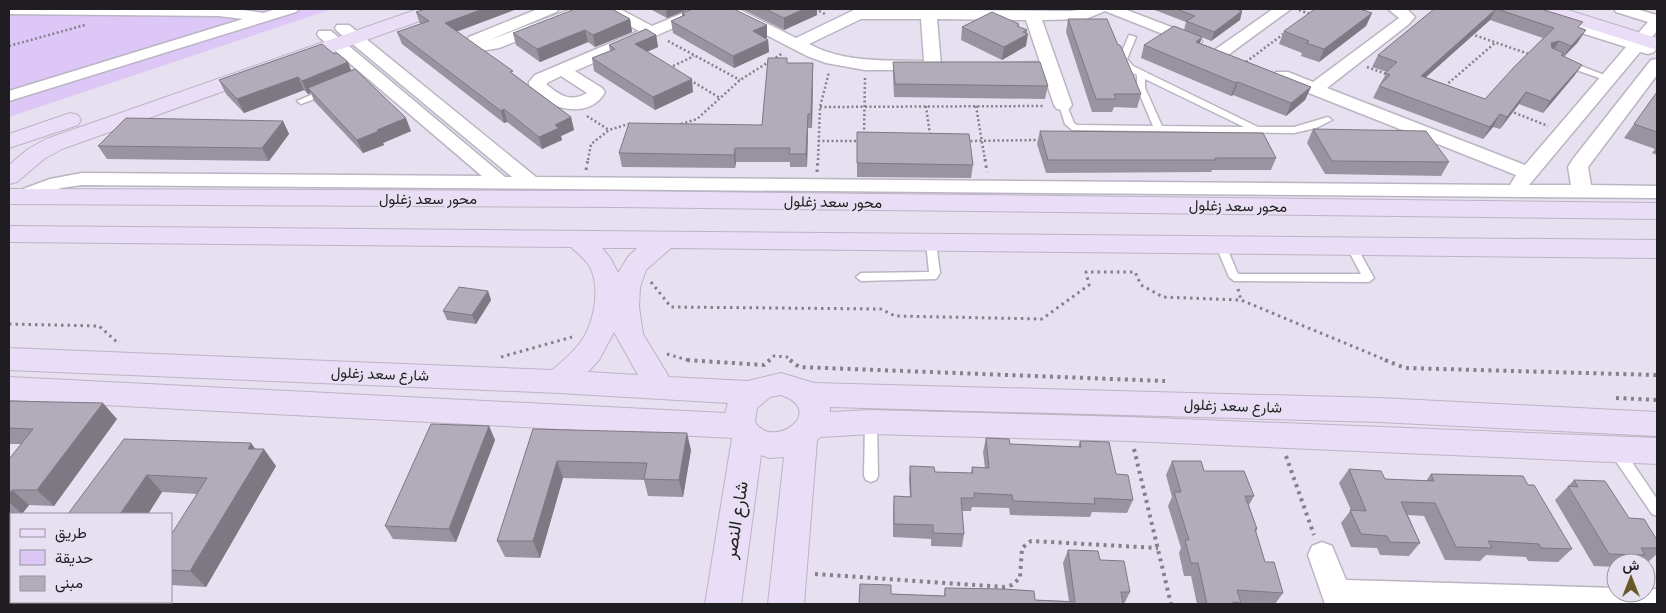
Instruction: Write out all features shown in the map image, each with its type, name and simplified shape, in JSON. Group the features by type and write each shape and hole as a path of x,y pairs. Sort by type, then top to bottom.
{"street":[{"path":"9,10 127,9 229,12 265,17"},
{"path":"9,96 291,9"},
{"path":"340,36 398,9"},
{"path":"9,141 45,138 340,36 435,9"},
{"path":"551,9 532,23 585,9"},
{"path":"609,9 652,32"},
{"path":"563,70 705,9"},
{"path":"727,9 832,60 865,65 952,66"},
{"path":"797,44 863,11 1033,17 1075,16 1099,9"},
{"path":"1111,9 1246,62"},
{"path":"1315,89 1407,18 1400,10 1396,9"},
{"path":"1520,9 1651,32"},
{"path":"1547,9 1651,32"},
{"path":"1590,9 1651,32"},
{"path":"1621,9 1651,32 1657,52"},
{"path":"1222,52 1275,10"},
{"path":"928,12 933,66"},
{"path":"1033,17 1063,106"},
{"path":"1514,190 1608,78 1651,32"},
{"path":"340,36 367,75 500,182"},
{"path":"340,36 532,182"},
{"path":"1582,191 1578,167 1582,159 1657,64"},
{"path":"991,67 1050,67"},
{"path":"1263,69 1528,173"},
{"path":"9,176 24,163 45,138"},
{"path":"377,190 500,182 532,182 584,183 620,191 817,185 1657,192"},
{"path":"1410,189 1425,209"},
{"name":"محور سعد زغلول","path":"16,196 377,190 620,191 1318,208 1657,211"},
{"path":"1215,206 1232,218 1237,228 1233,239 1221,246"},
{"path":"1318,208 1309,214 1307,218 1312,229 1332,242 1351,246"},
{"path":"9,234 667,238 1221,246 1657,249"},
{"path":"559,382 590,350 602,328 607,304 604,270 596,256 576,238"},
{"path":"660,387 628,334 626,299 629,280 637,264 667,238"},
{"name":"شارع سعد زغلول","path":"9,359 559,382 752,393"},
{"path":"788,588 808,431 816,409 808,395 800,389 781,384 766,386 752,393 744,400 740,408 739,417 745,431 760,443 774,445 789,443 808,431"},
{"path":"9,389 745,431"},
{"name":"شارع سعد زغلول","path":"808,395 1380,410 1657,424"},
{"name":"شارع سعد زغلول","path":"808,431 871,422 1278,434 1657,451"},
{"name":"شارع النصر","path":"723,604 745,431"},
{"path":"1322,555 1338,598 1657,603"}],"lane":[{"path":"1132,37 1123,58 1126,65 1257,130"},
{"path":"1558,60 1608,78"},
{"path":"1141,74 1142,88 1159,128"},
{"path":"301,101 336,87"},
{"path":"1063,106 1070,124 1075,128 1257,130 1304,128 1328,120"},
{"path":"861,277 932,276 935,272 931,242"},
{"path":"1221,246 1234,277 1369,278 1351,246"},
{"path":"871,422 871,476"},
{"path":"1615,449 1657,510"}],"path":[{"path":"1296,9 1310,14 1303,19"},
{"path":"9,46 92,23"},
{"path":"1246,62 1289,30"},
{"path":"652,32 740,80"},
{"path":"1470,34 1532,55"},
{"path":"1453,90 1444,86 1495,43"},
{"path":"678,124 688,124 696,119 740,80 797,44"},
{"path":"678,73 669,68 695,56"},
{"path":"817,185 820,107 832,60"},
{"path":"1350,61 1386,74 1396,68"},
{"path":"864,141 865,65"},
{"path":"686,78 720,98"},
{"path":"926,106 930,141"},
{"path":"976,106 990,187"},
{"path":"820,107 1063,106"},
{"path":"1508,111 1563,132"},
{"path":"584,183 591,144 600,135 618,126 639,123"},
{"path":"637,264 671,307 881,309 895,316 1042,319 1089,286 1086,272 1135,272 1140,285 1163,297 1241,300 1404,368 1657,375"},
{"path":"9,324 99,326 117,342 127,342"},
{"path":"493,357 503,357 602,328"},
{"path":"661,351 691,362 764,365 774,356 787,358 799,366 1168,381"},
{"path":"1607,398 1657,400"},
{"path":"1129,429 1171,604"},
{"path":"1278,434 1322,555"},
{"path":"788,588 1004,587 1016,584 1020,580 1022,575 1022,548 1031,541 1158,548"}],"green space":[{"path":"9,9 332,9 9,117"}],"building":[{"path":"425,9 483,9 445,23 513,71 510,72 571,117 555,125 559,128 539,137 504,109 501,111 397,32 429,21 416,12"},
{"path":"575,9 612,9 630,19 593,35 585,30 537,49 513,33"},
{"path":"693,9 734,9 767,25 753,31 768,40 733,56 671,21 685,15 682,13"},
{"path":"765,9 804,9 784,18"},
{"path":"1177,9 1236,9 1242,11 1214,32 1186,21 1195,16"},
{"path":"1315,9 1360,9 1372,13 1324,49 1306,43 1309,41 1284,31"},
{"path":"1434,9 1496,9 1421,76 1485,99 1554,28 1497,9 1541,9 1583,22 1578,27 1586,30 1571,46 1559,41 1551,43 1552,48 1564,53 1561,55 1582,65 1550,101 1526,92 1507,117 1500,114 1490,127 1379,86 1390,75 1385,73 1397,62 1378,55"},
{"path":"992,12 1019,24 1017,26 1027,30 1023,32 1028,34 1004,47 962,27"},
{"path":"1068,19 1107,19 1141,94 1114,94 1116,99 1096,99"},
{"path":"1174,26 1202,37 1196,42 1311,87 1291,103 1238,82 1236,83 1144,45"},
{"path":"646,29 656,35 635,44 692,79 653,97 592,58 615,49 609,45"},
{"path":"322,44 348,62 302,81 298,77 237,99 219,80"},
{"path":"768,58 787,58 787,63 813,63 811,114 808,114 806,154 789,154 790,148 735,148 734,155 619,153 629,123 762,125"},
{"path":"893,62 1040,62 1048,86 895,84"},
{"path":"355,69 406,118 357,140 308,88"},
{"path":"1657,92 1657,132 1634,124"},
{"path":"126,118 283,121 262,148 98,146"},
{"path":"1313,129 1426,131 1449,162 1332,161"},
{"path":"1040,131 1263,133 1276,158 1048,160"},
{"path":"857,132 969,134 973,165 857,163"},
{"path":"459,287 488,291 472,315 443,311"},
{"path":"9,401 103,403 37,490 12,490 9,494 9,458 33,429 9,428"},
{"path":"431,424 489,426 449,529 385,526"},
{"path":"533,429 687,433 679,480 644,479 647,463 557,461 533,541 497,541"},
{"path":"986,438 1009,439 1010,444 1081,447 1080,441 1109,442 1116,474 1128,475 1133,500 1094,498 1095,504 1013,501 1012,495 974,493 974,498 961,498 964,534 933,533 933,525 894,524 894,496 911,497 910,466 934,467 935,472 973,473 972,467 989,468"},
{"path":"124,439 251,443 248,449 264,449 190,571 172,570 172,533 207,478 147,475 121,513 69,513"},
{"path":"1172,461 1201,461 1204,471 1244,471 1254,496 1245,496 1257,529 1255,529 1265,562 1274,562 1283,593 1237,590 1241,603 1207,604 1198,563 1191,563 1185,540 1189,540 1174,492 1181,492"},
{"path":"1349,469 1381,471 1385,479 1434,481 1431,474 1523,476 1528,485 1534,485 1572,549 1541,548 1539,544 1488,541 1492,548 1456,547 1435,503 1401,502 1420,543 1390,542 1387,536 1361,534 1350,510 1366,511"},
{"path":"1574,480 1605,481 1629,518 1644,519 1657,540 1657,548 1641,548 1644,553 1608,553 1568,486 1578,487"},
{"path":"1068,550 1098,551 1100,560 1124,561 1130,592 1121,592 1123,604 859,604 860,584 891,585 891,594 945,596 945,588 1034,591 1035,600 1075,602"}]}
